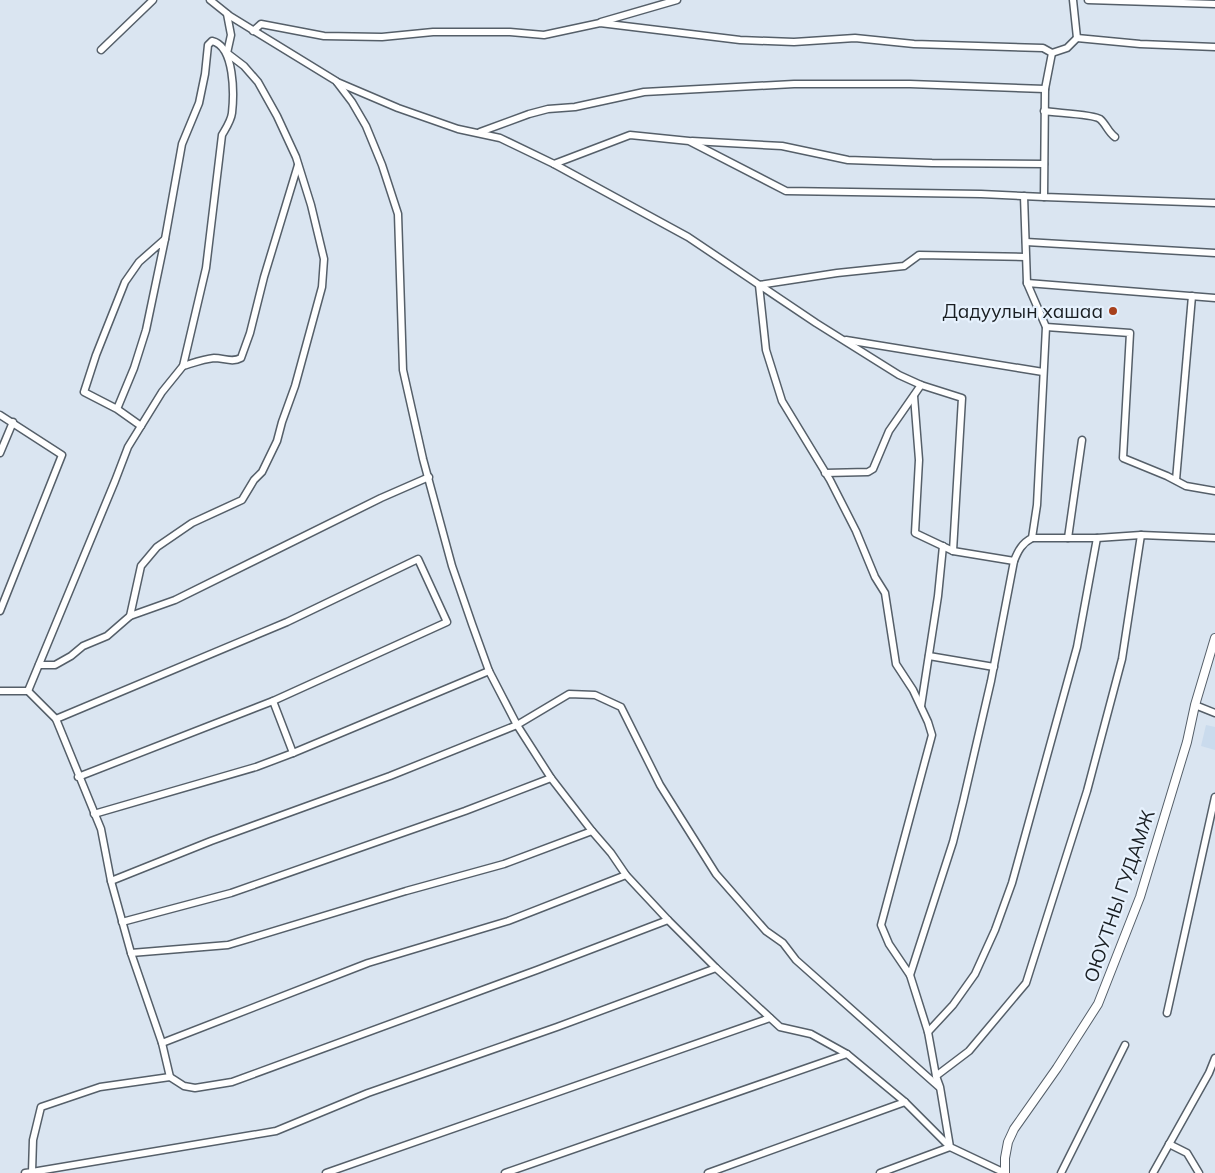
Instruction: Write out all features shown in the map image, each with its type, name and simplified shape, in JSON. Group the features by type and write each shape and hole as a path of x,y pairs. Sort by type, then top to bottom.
{"street":[{"path":"101,50 153,0"},
{"path":"210,0 253,31 336,81 398,108 458,129 500,138 554,164 688,237 900,375 921,385 962,398 953,551"},
{"path":"253,31 261,24 324,36 382,37 433,32 510,32 544,36 677,0"},
{"path":"1073,0 1077,38"},
{"path":"1088,0 1205,2 1215,4"},
{"path":"28,691 128,447 162,392 183,366 206,268 222,135 232,115 233,78 227,54 231,35 227,14"},
{"path":"600,22 740,40 794,42 855,38 914,44 1043,48 1052,53 1067,48 1077,38"},
{"path":"1077,38 1140,44 1215,47"},
{"path":"116,410 134,368 146,330 182,144 199,103 208,45 212,41 217,42 227,54 244,66 258,82 277,116 298,165 311,205 324,259 322,287 298,377 277,441 262,472 254,480 242,500 192,523 157,547 141,566 130,616"},
{"path":"1044,197 1045,89 1052,53"},
{"path":"336,81 352,102 366,126 382,165 398,214 404,370 428,477 452,566 489,671 517,725 551,778 611,853 626,875 716,968 770,1018 780,1027 811,1034 847,1054 905,1102 950,1147 1005,1173"},
{"path":"478,133 548,109 575,107 644,92 794,84 910,84 1045,89"},
{"path":"1044,112 1098,117 1115,137"},
{"path":"554,164 630,135 689,141 782,146 848,160 1044,164"},
{"path":"689,141 786,191 1024,196 1215,203"},
{"path":"183,366 200,360 216,358 236,361 241,358 250,333 262,285 298,165"},
{"path":"1024,196 1027,283 1046,327 1038,505 1032,538"},
{"path":"141,426 84,392 125,282 139,262 165,239"},
{"path":"1026,242 1215,253"},
{"path":"759,285 837,273 904,266 919,255 1025,257"},
{"path":"1027,283 1215,298"},
{"path":"759,285 766,350 782,401 826,473 856,530 875,577 886,593 896,664 920,706 932,735 881,925 889,944 910,975 928,1032 950,1147"},
{"path":"1176,480 1192,296"},
{"path":"1046,327 1130,333 1123,458 1186,486 1215,491"},
{"path":"844,340 1043,372"},
{"path":"826,473 868,472 873,468 889,431 921,385"},
{"path":"914,396 919,460 915,533 953,551 1014,561"},
{"path":"0,415 62,455 0,611"},
{"path":"0,453 13,422"},
{"path":"1068,538 1082,440"},
{"path":"39,665 55,665 83,646 107,636 130,616 175,600 374,501 428,477"},
{"path":"910,975 953,842 994,667 1014,561 1018,550 1032,538 1096,538 1141,535 1215,538"},
{"path":"936,1076 970,1051 1026,983 1087,791 1122,659 1141,535"},
{"path":"928,1032 953,1006 975,974 995,930 1012,884 1077,647 1096,538"},
{"path":"920,706 929,656 943,546"},
{"path":"56,719 287,622 418,559 447,622 273,701 78,777"},
{"name":"ОЮУТНЫ ГУДАМЖ","path":"1005,1173 1006,1150 1014,1128 1057,1068 1098,1004 1140,897 1187,742 1194,705 1215,638"},
{"path":"929,656 994,667"},
{"path":"94,814 256,767 489,671"},
{"path":"0,691 28,691 56,719 78,777 101,829 111,881 122,922 162,1043 170,1077"},
{"path":"111,881 390,776 517,725 569,694 595,695 620,707 660,785 716,874 766,931 783,943 796,960 940,1087"},
{"path":"273,701 293,753"},
{"path":"1194,705 1215,713"},
{"path":"122,922 231,892 465,811 551,778"},
{"path":"1167,1013 1215,798"},
{"path":"131,953 228,945 406,891 504,864 592,831"},
{"path":"162,1043 368,963 508,921 626,875"},
{"path":"32,1172 33,1140 41,1107 100,1088 170,1077 184,1086 195,1088 232,1082 668,920"},
{"path":"25,1173 276,1131 368,1093 557,1027 716,968"},
{"path":"326,1173 770,1018"},
{"path":"1061,1173 1124,1045"},
{"path":"505,1173 847,1054"},
{"path":"1153,1173 1210,1073 1215,1058"},
{"path":"708,1173 905,1102"},
{"path":"1169,1144 1187,1153 1199,1173"},
{"path":"880,1173 950,1147"}],"shaded area":[{"path":"1206,725 1215,727 1215,750 1201,746"}],"place":[{"name":"Дадуулын хашаа","path":"1113,311"}]}
